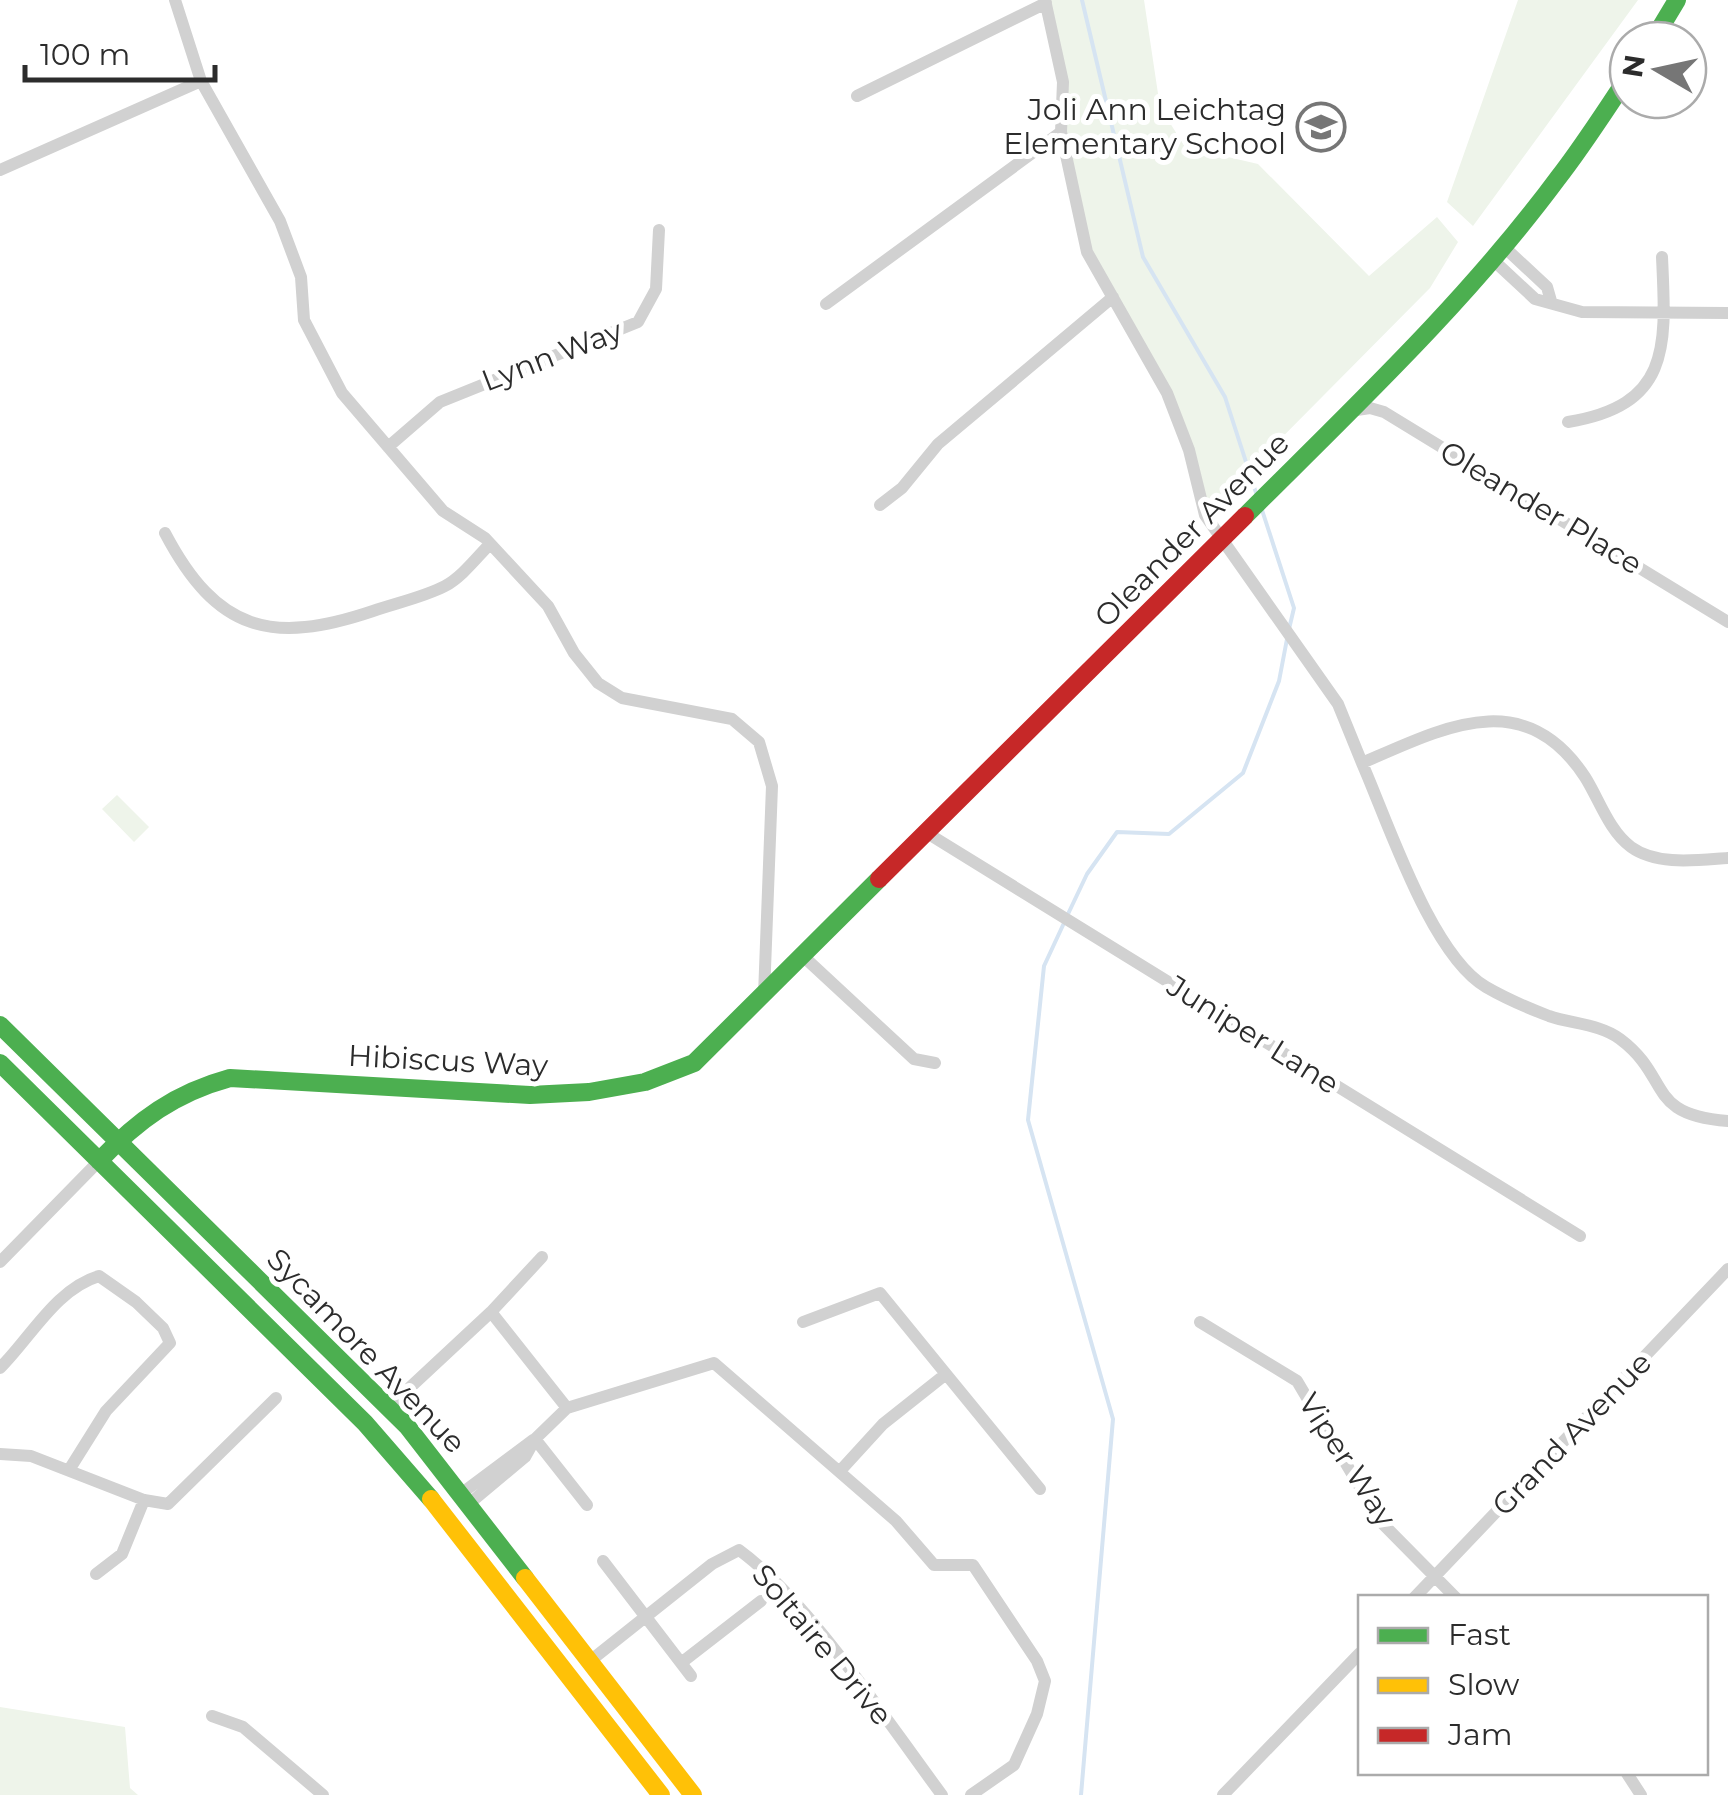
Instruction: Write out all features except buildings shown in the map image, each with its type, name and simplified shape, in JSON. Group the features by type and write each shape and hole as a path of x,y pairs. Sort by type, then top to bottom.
{"street":[{"path":"174,0 201,80 280,221 301,277 304,320 324,364 388,447 442,512 490,544 548,606 574,653 598,683 622,698 732,719 759,742 772,786 764,997"},
{"path":"857,96 1046,2 1063,82 1062,132 1086,252 1166,393 1188,450 1204,515 1338,704 1432,924 1468,974 1486,987 1550,1016 1610,1032 1646,1065 1657,1092 1682,1113 1728,1121"},
{"path":"0,170 201,80"},
{"name":"Oleander Avenue","path":"764,997 1350,411 1497,252 1558,178 1608,106"},
{"path":"826,304 1062,132"},
{"name":"Lynn Way","path":"388,447 440,402 638,322 656,289 660,230"},
{"path":"1497,252 1535,299 1582,312 1728,313"},
{"path":"1568,422 1600,416 1643,390 1663,351 1662,257"},
{"path":"880,504 902,488 938,444 1112,297"},
{"name":"Oleander Place","path":"1350,411 1370,408 1384,412 1728,622"},
{"path":"165,533 191,577 223,608 242,619 284,630 323,628 447,585 490,544"},
{"path":"1362,763 1459,723 1499,720 1534,728 1570,754 1612,825 1633,849 1652,857 1728,858"},
{"name":"Juniper Lane","path":"928,833 1580,1236"},
{"path":"804,957 914,1059 935,1063"},
{"name":"Hibiscus Way","path":"99,1161 159,1104 194,1087 230,1078 548,1096 674,1074 718,1044 764,997"},
{"name":"Sycamore Avenue","path":"0,1025 389,1407 466,1498 693,1795"},
{"name":"Sycamore Avenue","path":"0,1063 375,1434 661,1795"},
{"path":"0,1262 99,1161"},
{"path":"389,1407 542,1257"},
{"name":"Grand Avenue","path":"1417,1595 1728,1269"},
{"path":"0,1368 62,1298 82,1281 99,1276 163,1328 170,1343 106,1411 69,1470"},
{"path":"804,1322 880,1293 1040,1489"},
{"path":"490,1312 567,1408"},
{"name":"Viper Way","path":"1200,1322 1296,1381 1380,1521 1453,1595"},
{"path":"466,1498 525,1457 535,1439 567,1408 714,1362 896,1521 934,1564 973,1566 1037,1661 1045,1681 1014,1765 971,1795"},
{"path":"840,1472 884,1424 946,1374"},
{"path":"0,1454 31,1456 144,1500 168,1504 276,1398"},
{"path":"535,1439 587,1504"},
{"path":"96,1574 122,1554 144,1500"},
{"name":"Soltaire Drive","path":"590,1661 712,1564 739,1550 757,1564 824,1639 942,1795"},
{"path":"604,1561 691,1676"},
{"path":"680,1663 761,1601"},
{"path":"1223,1795 1358,1655"},
{"path":"212,1716 243,1727 322,1795"}],"shaded area":[{"path":"1045,0 1144,0 1160,107 1185,147 1258,164 1369,276 1437,217 1458,242 1430,288 1205,515 1167,393 1087,252 1061,132 1063,82"},
{"path":"1518,0 1638,0 1623,20 1608,20 1608,41 1473,226 1447,202"},
{"path":"117,795 149,827 134,842 102,809"},
{"path":"0,1707 125,1727 130,1788 138,1795 0,1795"}],"waterway":[{"path":"1082,0 1143,257 1225,397 1257,496"},
{"path":"1262,510 1294,608 1289,629"},
{"path":"1068,914 1087,874 1117,832 1169,834 1243,773 1279,681 1287,639"},
{"path":"1064,923 1044,966 1028,1120 1113,1419 1081,1795"}],"traffic: fast":[{"path":"1665,20 1677,0"},
{"path":"1245,516 1408,353 1486,268 1567,166 1608,106"},
{"path":"99,1161 158,1110 230,1078 530,1095 589,1092 645,1082 694,1063 879,879"},
{"path":"0,1025 407,1426 525,1578"},
{"path":"0,1063 365,1423 431,1499"}],"traffic: slow":[{"path":"431,1499 661,1795"},
{"path":"525,1578 693,1795"}],"traffic: jam":[{"path":"879,879 1245,516"}],"place":[{"name":"Joli Ann Leichtag Elementary School","path":"1321,127"}]}
